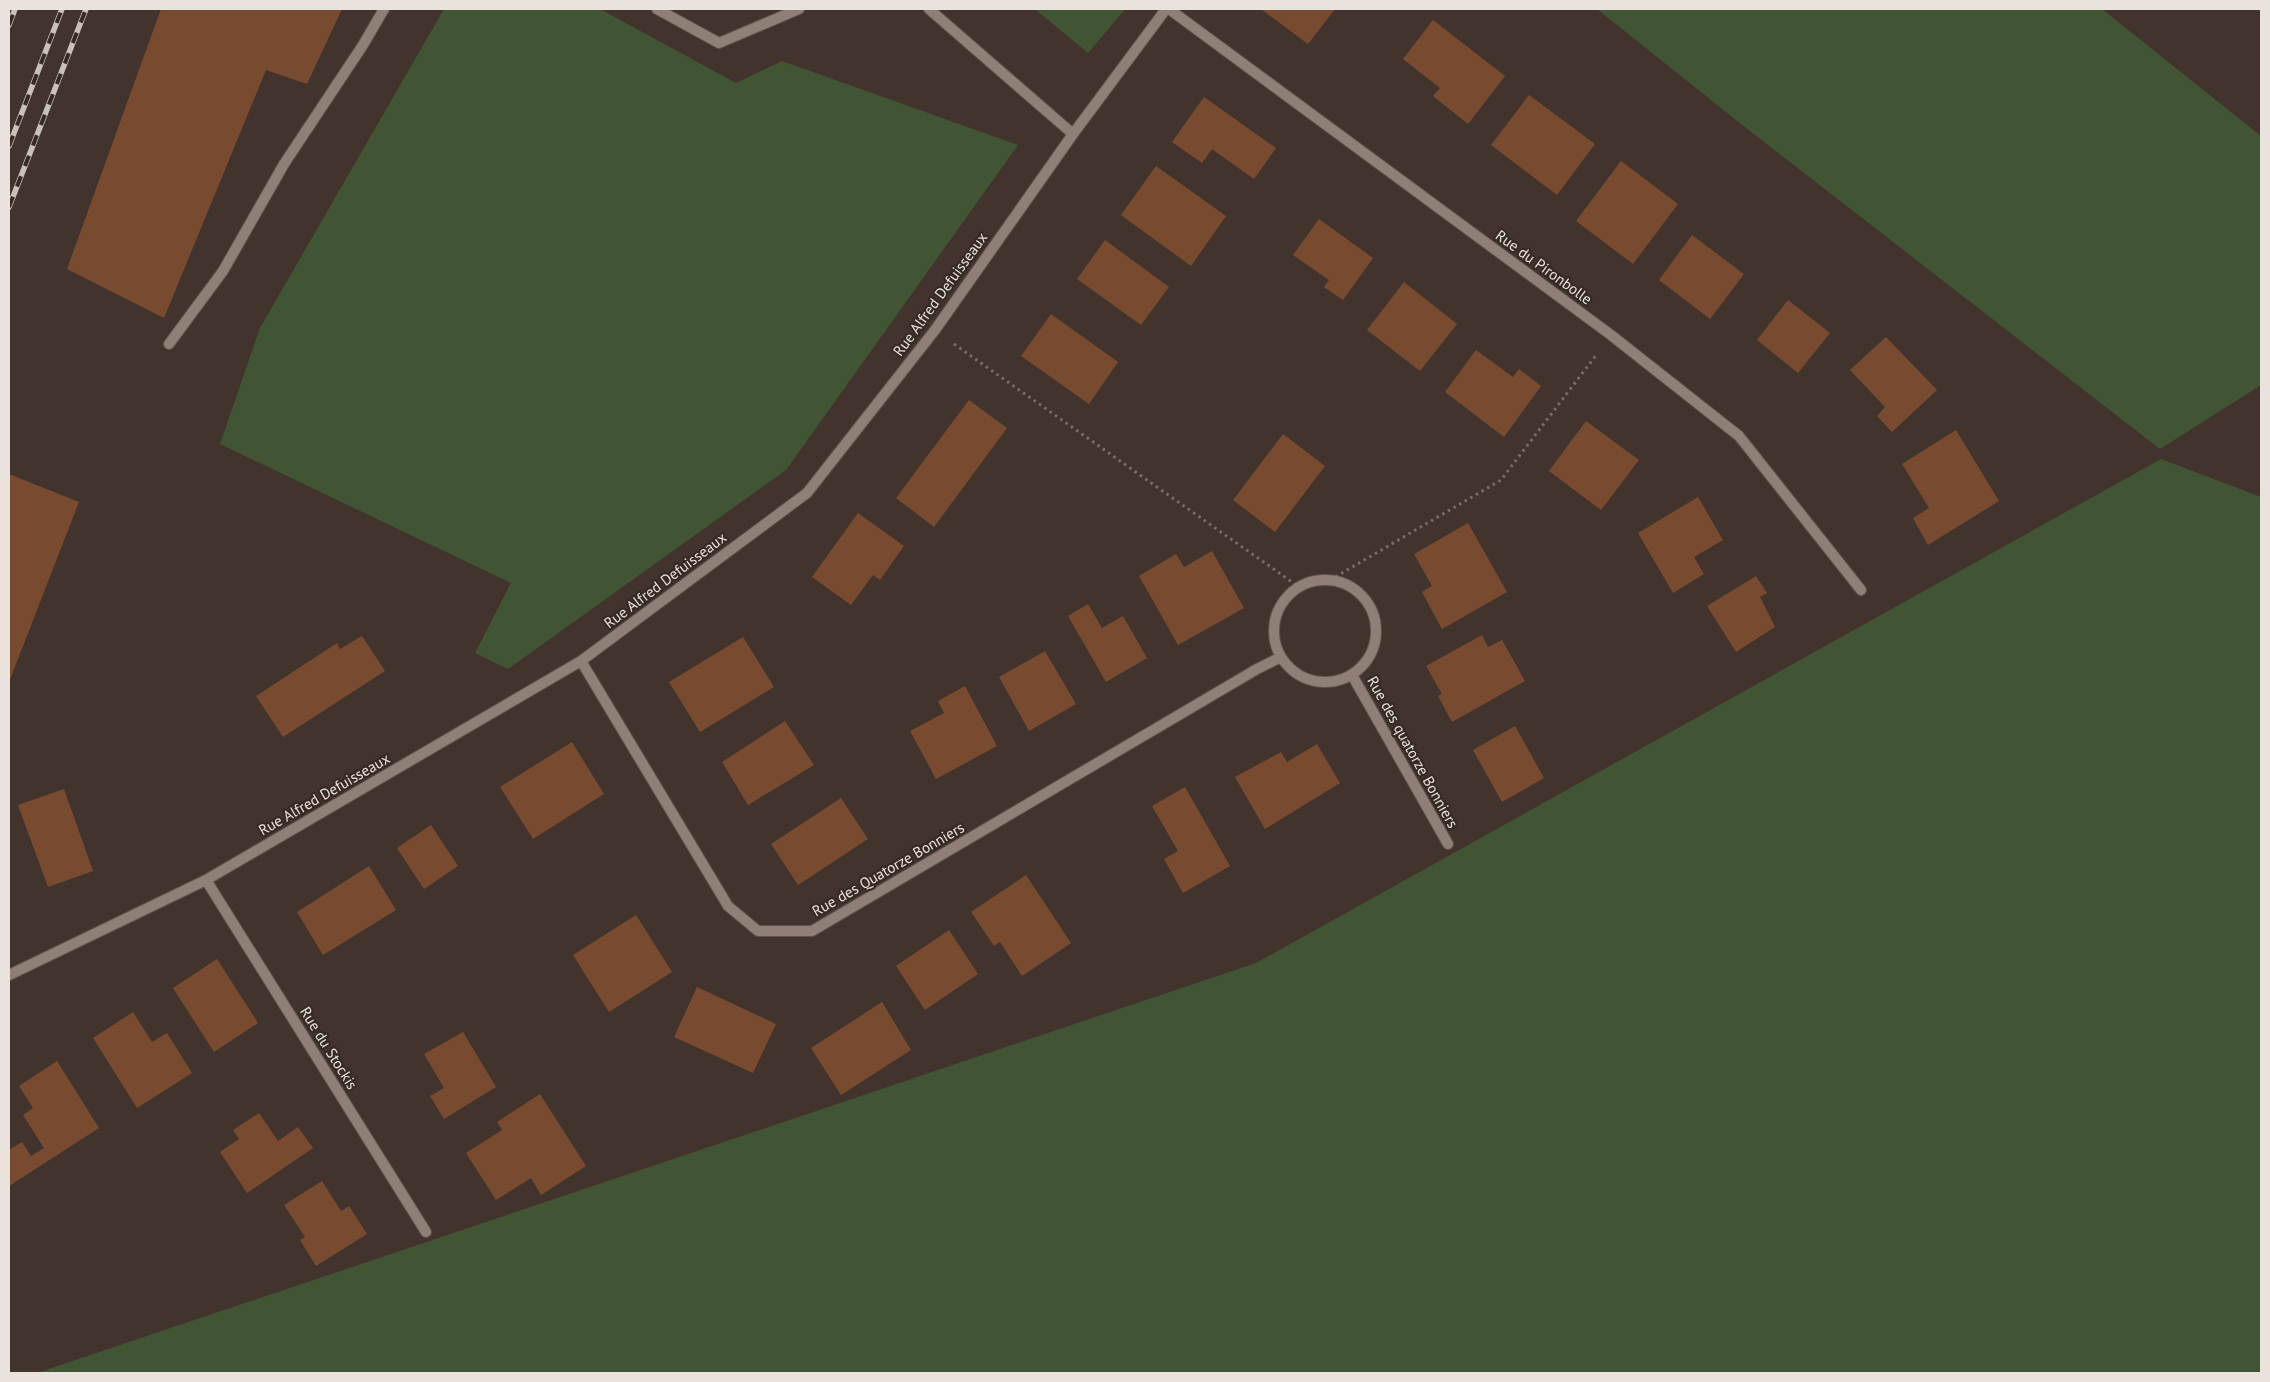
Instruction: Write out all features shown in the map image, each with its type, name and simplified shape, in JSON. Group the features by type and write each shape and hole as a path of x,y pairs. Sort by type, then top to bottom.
{"street":[{"path":"169,344 222,271 284,164 363,45 384,9"},
{"path":"657,9 719,43 799,9"},
{"path":"929,9 1073,134"},
{"name":"Rue Alfred Defuisseaux","path":"9,975 206,880 581,661 807,493 934,330 1073,134 1167,9"},
{"name":"Rue du Pironbolle","path":"1167,9 1611,335 1738,436 1861,590"},
{"name":"Rue des quatorze Bonniers","path":"1330,580 1345,584 1359,592 1369,604 1375,619 1376,635 1373,650 1365,664 1352,675 1337,681 1321,682 1305,678 1291,670 1281,657 1275,642 1274,626 1278,611 1286,597 1299,587 1314,581 1330,580"},
{"name":"Rue des Quatorze Bonniers","path":"581,661 728,906 758,931 812,931 1257,669 1281,657"},
{"name":"Rue des quatorze Bonniers","path":"1352,675 1448,844"},
{"name":"Rue du Stockis","path":"206,880 426,1232"}],"path":[{"path":"934,330 1299,587"},
{"path":"1330,580 1501,480 1611,335"}],"green space":[{"path":"444,9 600,9 736,83 782,61 1018,145 786,470 508,669 475,653 511,583 220,444 260,328"},
{"path":"1035,9 1125,9 1088,53"},
{"path":"1597,9 2102,9 2261,136 2261,385 2160,449 1741,124"},
{"path":"2161,459 2261,497 2261,1373 37,1373 1256,963"}],"building":[{"path":"161,9 342,9 307,84 266,70 164,318 67,269"},
{"path":"1261,9 1335,9 1308,44"},
{"path":"1433,20 1505,76 1468,124 1433,96 1440,88 1403,59"},
{"path":"1529,95 1595,144 1557,195 1491,145"},
{"path":"1204,97 1276,148 1254,179 1212,149 1202,163 1172,142"},
{"path":"1621,161 1678,204 1633,264 1576,221"},
{"path":"1156,166 1226,216 1191,266 1121,215"},
{"path":"1319,219 1373,258 1343,300 1324,287 1329,280 1293,255"},
{"path":"1692,235 1744,274 1710,319 1659,280"},
{"path":"1105,240 1169,287 1141,325 1077,279"},
{"path":"1404,282 1457,324 1420,371 1367,330"},
{"path":"1788,300 1830,333 1798,373 1757,340"},
{"path":"1051,314 1118,362 1089,404 1021,356"},
{"path":"1886,337 1937,390 1892,432 1877,416 1885,407 1850,370"},
{"path":"1476,350 1513,377 1519,369 1541,386 1504,437 1445,392"},
{"path":"969,400 1007,428 934,527 896,498"},
{"path":"1586,421 1639,460 1601,510 1549,471"},
{"path":"1956,430 1999,501 1928,545 1913,518 1929,508 1902,464"},
{"path":"1283,434 1325,466 1275,532 1233,500"},
{"path":"9,474 79,502 9,682"},
{"path":"1698,497 1723,540 1694,557 1704,574 1673,593 1638,533"},
{"path":"858,513 904,546 880,580 873,575 851,605 812,577"},
{"path":"1468,523 1507,592 1442,629 1422,592 1432,586 1414,554"},
{"path":"1212,551 1244,608 1178,645 1139,576 1176,554 1184,567"},
{"path":"1756,576 1767,593 1760,597 1775,627 1736,652 1707,606"},
{"path":"1088,604 1102,628 1123,616 1147,658 1106,682 1068,616"},
{"path":"1482,635 1488,647 1502,640 1525,681 1452,722 1438,696 1442,694 1426,666"},
{"path":"362,636 385,671 283,737 256,696 337,643 340,649"},
{"path":"743,637 774,687 700,732 669,682"},
{"path":"1045,651 1076,704 1029,731 999,677"},
{"path":"965,686 997,746 936,779 910,731 944,713 938,701"},
{"path":"785,721 814,765 748,805 722,762"},
{"path":"1515,726 1544,778 1502,802 1473,750"},
{"path":"572,742 604,794 533,839 500,787"},
{"path":"1317,744 1340,783 1265,829 1235,777 1281,752 1287,762"},
{"path":"1185,787 1230,866 1183,893 1164,859 1178,851 1152,806"},
{"path":"64,789 93,871 48,887 18,805"},
{"path":"841,798 868,839 798,885 771,844"},
{"path":"431,825 458,866 424,889 397,848"},
{"path":"369,866 396,910 323,955 297,912"},
{"path":"1026,875 1071,943 1022,976 1000,942 994,946 971,912"},
{"path":"636,915 672,972 609,1012 573,955"},
{"path":"949,930 978,974 925,1010 896,966"},
{"path":"217,959 258,1023 214,1052 173,988"},
{"path":"697,987 776,1024 753,1073 674,1037"},
{"path":"882,1002 911,1050 841,1095 811,1048"},
{"path":"133,1012 152,1042 167,1033 192,1073 137,1108 93,1038"},
{"path":"463,1032 496,1087 444,1119 430,1096 444,1088 424,1054"},
{"path":"57,1061 99,1128 9,1186 9,1150 22,1142 31,1156 44,1148 23,1115 33,1108 19,1086"},
{"path":"540,1094 586,1166 541,1195 531,1178 496,1200 466,1153 502,1130 497,1122"},
{"path":"259,1113 278,1141 298,1127 313,1148 247,1193 220,1152 239,1139 233,1130"},
{"path":"322,1181 341,1211 349,1206 367,1234 316,1266 300,1240 305,1237 284,1205"}],"railway":[{"path":"9,25 15,9"},
{"path":"9,146 62,9"},
{"path":"9,207 86,9"}]}
